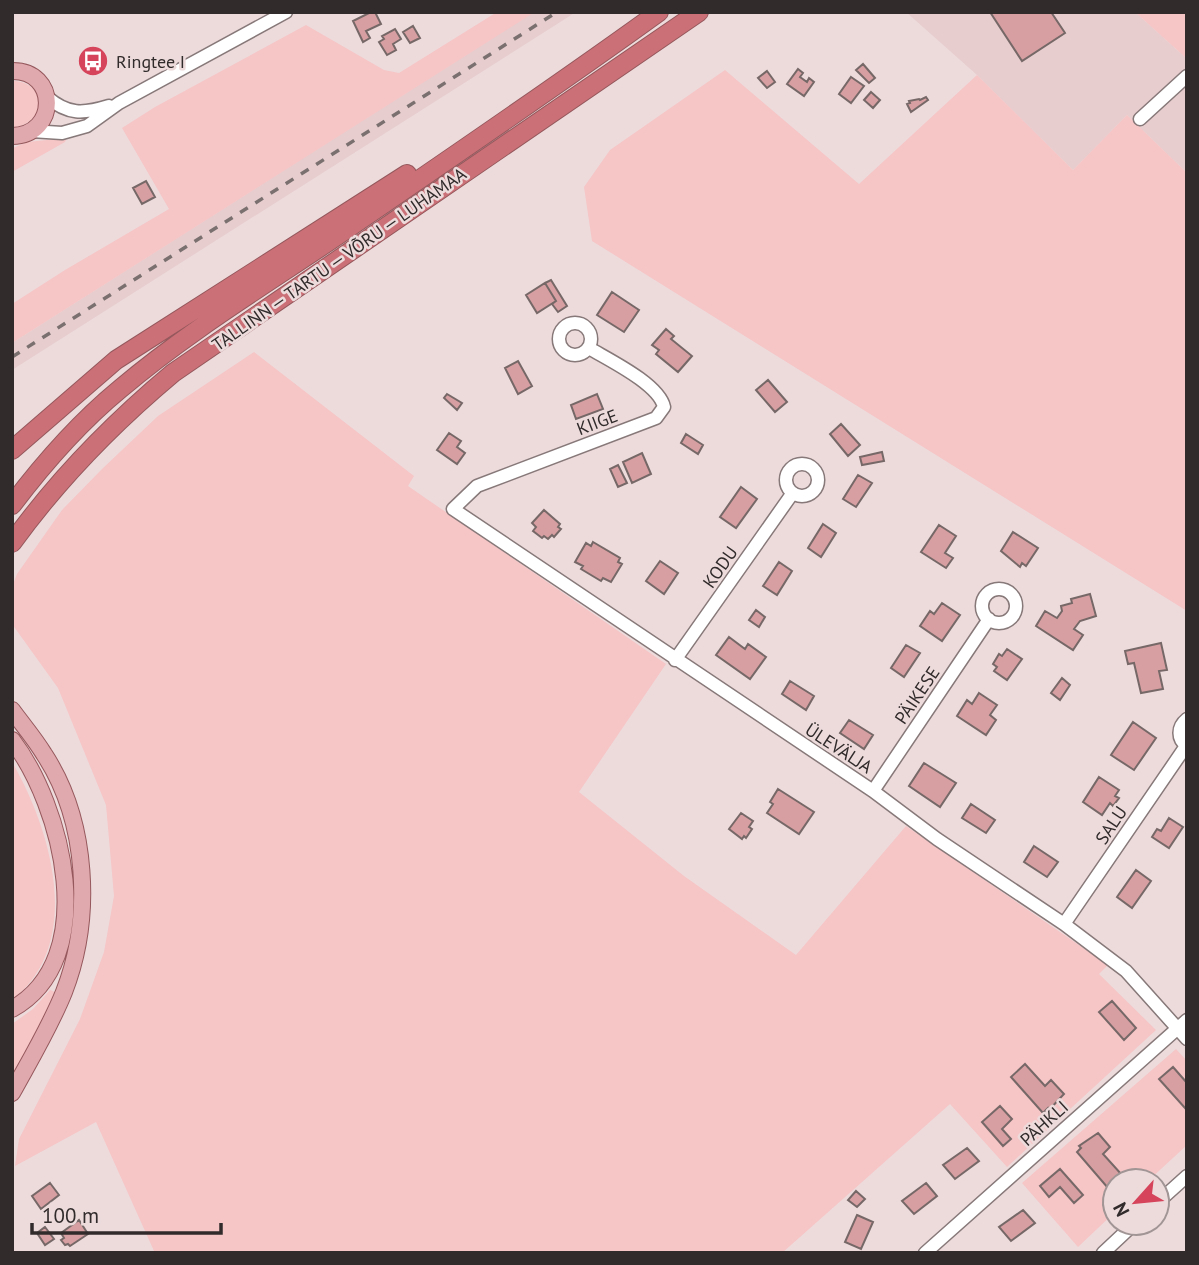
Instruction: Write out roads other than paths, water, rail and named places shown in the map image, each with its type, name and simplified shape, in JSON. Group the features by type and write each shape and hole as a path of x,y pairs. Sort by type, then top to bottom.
{"highway":[{"name":"TALLINN — TARTU — VÕRU — LUHAMAA","path":"12,505 75,432 120,389 219,315 516,115 659,12"},
{"name":"TALLINN — TARTU — VÕRU — LUHAMAA","path":"12,543 48,494 83,455 126,412 173,373 699,12"},
{"path":"12,450 116,360 495,118 516,115"}],"main road":[{"path":"12,71 26,73 35,78 47,97 44,117 19,136"},
{"path":"12,710 45,755 58,780 77,839 82,876 80,920 74,960 64,991 12,1093"},
{"path":"12,740 37,780 49,809 63,863 65,904 62,936 55,960 43,982 24,1002 12,1009"}],"street":[{"path":"19,136 72,132 87,126 119,103 286,12"},
{"path":"1140,119 1187,76"},
{"path":"47,97 64,110 75,112 98,110 119,103"},
{"name":"KIIGE","path":"453,509 477,486 656,418 664,407 658,394 589,348"},
{"name":"KODU","path":"675,660 792,494"},
{"name":"ÜLEVÄLJA","path":"453,509 873,791 937,839 1064,924 1126,971 1182,1024 1187,1039"},
{"name":"PÄIKESE","path":"873,791 989,619"},
{"name":"SALU","path":"1064,924 1186,746 1179,738 1179,733 1182,723 1187,719"},
{"name":"PÄHKLI","path":"925,1253 1182,1024"},
{"path":"1171,1190 1187,1176"},
{"path":"1103,1253 1120,1237"}],"railway":[{"path":"12,357 557,12"}],"place":[{"name":"Ringtee I","path":"93,61"}]}
